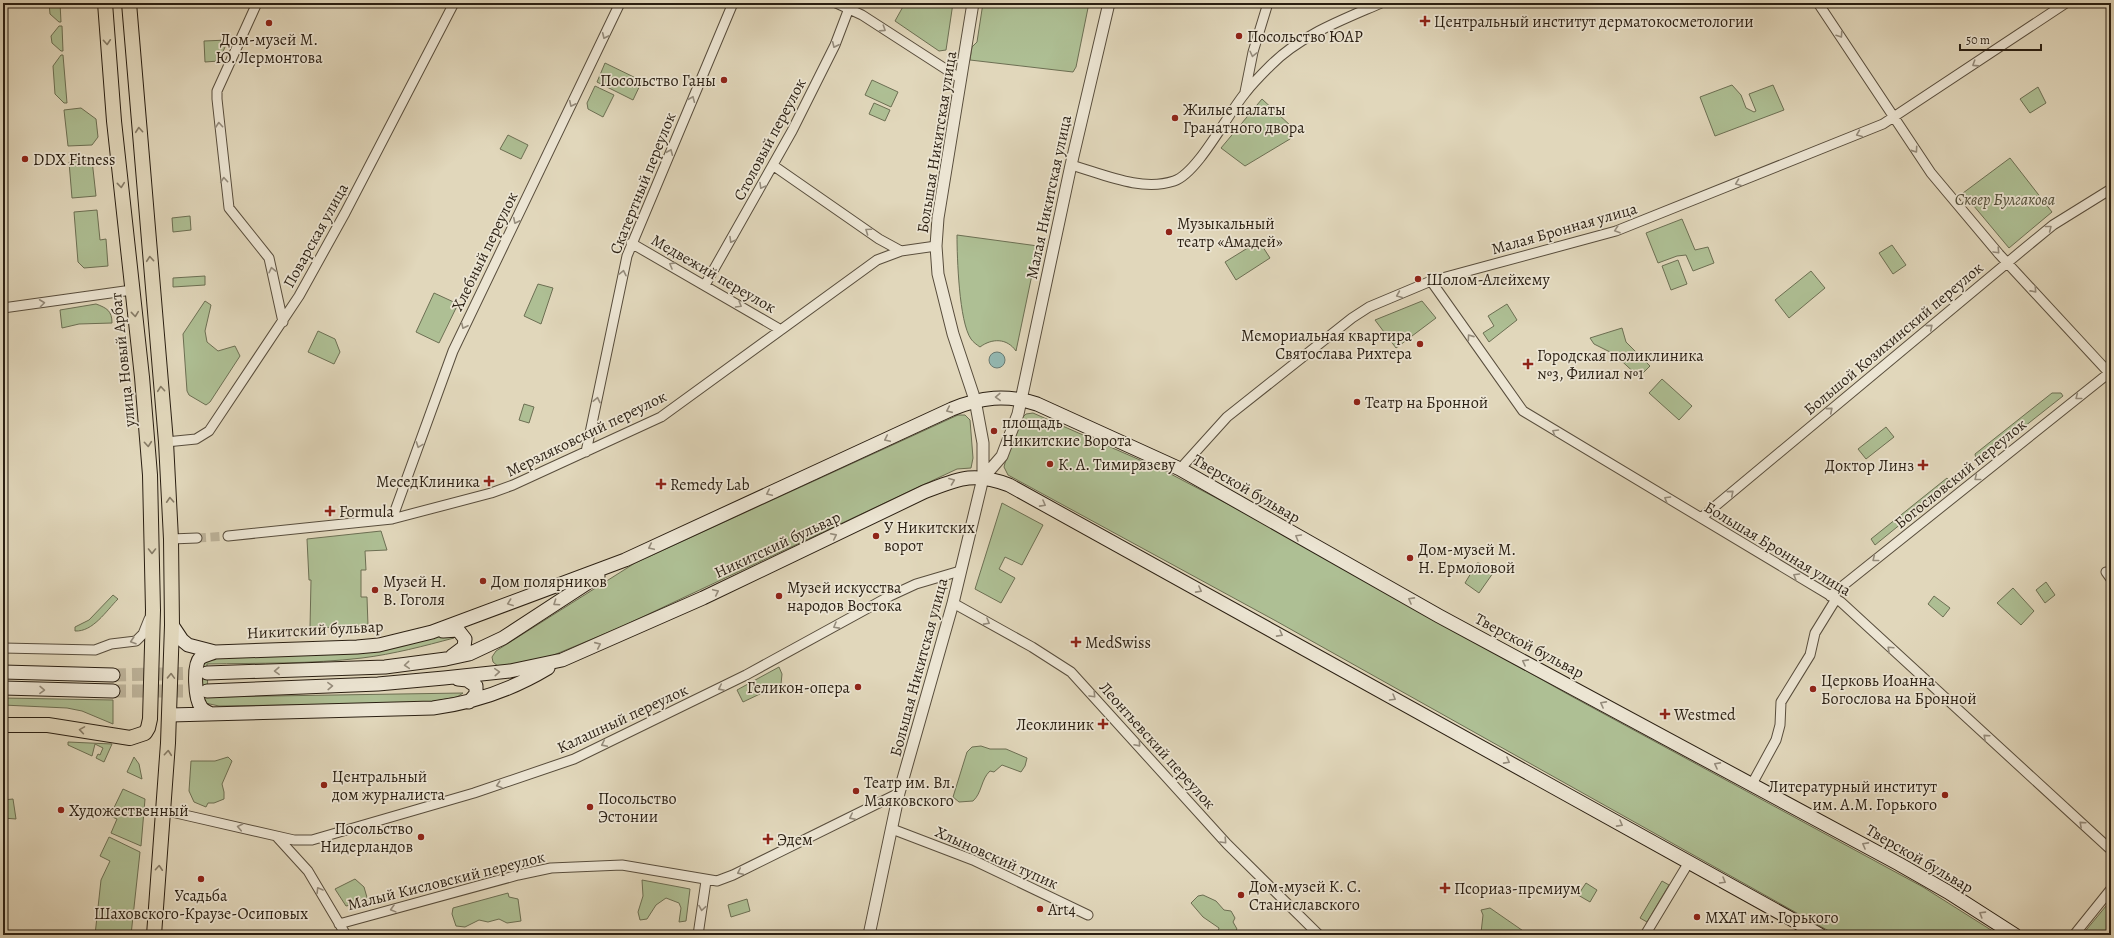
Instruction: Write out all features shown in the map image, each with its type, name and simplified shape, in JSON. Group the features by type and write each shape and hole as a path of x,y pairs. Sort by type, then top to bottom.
{"main road":[{"name":"улица Новый Арбат","path":"3,725 48,725 130,738 140,736 147,731 150,714 153,610 150,475 114,121 105,3"},
{"path":"129,3 166,442 171,539 172,625 170,715 154,935"},
{"path":"975,400 999,397 1021,399"},
{"name":"Тверской бульвар","path":"1021,399 1037,404 1180,469 1440,616 1899,864 1948,892 2015,935"},
{"name":"Никитский бульвар","path":"172,625 182,640 188,645 215,652 379,645 432,632 625,560 952,409 975,400"},
{"name":"Никитский бульвар","path":"170,715 413,710 440,708 468,702 518,683 562,660 703,598 924,492 961,478 983,478 1009,485 1689,862"},
{"name":"Никитский бульвар","path":"207,673 385,667 446,660 469,654 503,638 582,586 625,560"},
{"path":"432,632 456,630 464,636 464,647 446,660"},
{"path":"211,714 202,709 195,686 198,662 200,658 215,652"},
{"name":"Никитский бульвар","path":"207,691 378,684 510,671 562,660"},
{"path":"3,672 113,675"},
{"path":"444,678 467,680 474,684 477,692 474,698 468,702"},
{"path":"3,688 113,691"},
{"path":"1689,862 1820,935"}],"street":[{"path":"256,3 217,90 217,99 229,208 269,258 283,322"},
{"name":"Поварская улица","path":"166,442 196,439 209,431 283,322 345,213 454,3"},
{"name":"Хлебный переулок","path":"392,519 453,351 620,3"},
{"name":"Скатертный переулок","path":"586,452 631,243 733,3"},
{"path":"836,3 850,6 961,79"},
{"name":"Большая Никитская улица","path":"973,3 938,218 936,246 938,274 945,306 975,400"},
{"name":"Малая Никитская улица","path":"1021,399 1071,165 1109,3"},
{"path":"1245,92 1253,52 1268,3"},
{"path":"1071,165 1146,185 1161,185 1175,181 1195,164 1245,92 1272,64 1314,33 1381,3"},
{"path":"1818,3 1931,173 2008,262 2110,374"},
{"name":"Малая Бронная улица","path":"1180,469 1227,417 1352,318 1369,307 1431,282 1616,231 1884,124 2066,3"},
{"name":"Столовый переулок","path":"705,285 774,166 835,45 850,6"},
{"path":"774,166 879,239 901,251"},
{"name":"Большой Козихинский переулок","path":"1701,518 2052,225 2111,188"},
{"name":"Медвежий переулок","path":"631,243 781,330"},
{"name":"Мерзляковский переулок","path":"228,536 392,519 503,489 586,452 661,416 868,266 901,251 936,246"},
{"name":"Большая Бронная улица","path":"1431,282 1523,411 1846,606 2111,850"},
{"path":"3,308 132,290"},
{"name":"Богословский переулок","path":"1752,784 1776,740 1780,725 1781,702 1810,655 1815,633 1833,597 2110,374"},
{"path":"983,478 1006,449 1021,399"},
{"path":"975,400 983,449 983,478"},
{"name":"Большая Никитская улица","path":"869,935 899,793 953,603 983,478"},
{"path":"171,539 197,538"},
{"name":"Калашный переулок","path":"163,810 277,837 294,840 312,840 552,768 574,759 746,676 890,596 916,584 960,571"},
{"name":"Леонтьевский переулок","path":"953,603 1032,647 1071,672 1227,844 1319,935"},
{"path":"3,648 44,645 95,650 111,644 136,641 143,634 153,610"},
{"name":"Малый Кисловский переулок","path":"339,924 518,874 562,867 622,865 717,881 729,877 899,793"},
{"name":"Хлыновский тупик","path":"892,829 973,860 1088,915"},
{"path":"277,837 308,871 346,935"},
{"path":"1645,935 1689,862"},
{"path":"698,935 706,880"},
{"path":"2074,935 2111,889"}],"green space":[{"path":"49,3 60,3 61,22 50,14"},
{"path":"905,3 953,3 946,50 939,51 895,21"},
{"path":"983,3 1089,3 1076,67 1073,72 970,60 972,47 977,42"},
{"path":"59,26 62,26 63,51 52,43 51,36"},
{"path":"228,40 219,61 205,62 204,41"},
{"path":"61,55 63,55 67,103 64,103 55,94 53,66"},
{"path":"605,63 642,81 633,100 597,82"},
{"path":"872,80 898,92 891,107 865,95"},
{"path":"1732,85 1741,95 1746,108 1754,112 1756,111 1749,94 1773,85 1784,110 1715,136 1700,97"},
{"path":"595,86 614,95 603,117 588,109 587,103"},
{"path":"2038,87 2046,103 2030,113 2020,99"},
{"path":"1262,99 1292,127 1293,136 1245,166 1221,148"},
{"path":"874,103 890,110 885,121 869,114"},
{"path":"81,108 96,119 98,137 92,145 68,146 64,110"},
{"path":"508,135 528,145 521,159 500,149"},
{"name":"Сквер Булгакова","path":"2010,158 2052,212 2009,248 1963,193"},
{"path":"92,160 96,196 72,198 69,162"},
{"path":"97,210 100,240 106,239 108,266 84,268 78,262 74,212"},
{"path":"190,216 191,230 173,232 172,218"},
{"path":"1682,219 1695,250 1708,247 1714,263 1693,271 1686,255 1677,256 1658,263 1646,233"},
{"path":"957,235 1038,246 1016,351 1004,342 989,342 980,347 971,339 967,331 961,304 958,273"},
{"path":"1259,241 1270,258 1236,280 1225,262"},
{"path":"1892,245 1906,265 1893,274 1879,253"},
{"path":"1678,260 1687,284 1671,290 1662,266"},
{"path":"1811,271 1825,288 1789,318 1775,300"},
{"path":"205,276 205,285 173,287 173,278"},
{"path":"538,284 553,288 541,324 524,316"},
{"path":"434,293 458,304 439,343 416,332"},
{"path":"205,301 211,305 205,331 207,342 218,351 235,346 240,356 210,402 206,405 189,395 187,391 183,334"},
{"path":"1422,301 1436,318 1396,348 1375,320"},
{"path":"96,304 108,310 112,323 79,324 62,328 60,310"},
{"path":"1507,304 1517,320 1489,342 1483,333 1494,326 1488,316"},
{"path":"1622,328 1626,342 1650,366 1639,377 1614,354 1594,344 1590,338"},
{"path":"318,331 335,339 340,352 334,364 308,352"},
{"path":"1662,379 1692,406 1679,420 1649,393"},
{"path":"2052,393 2061,393 2063,396 1977,464 1975,454"},
{"path":"524,404 534,407 529,423 519,420"},
{"path":"1033,413 1165,471 1239,510 1571,696 1923,887 1999,935 1836,935 1276,621 1008,475 1004,467 1020,420 1026,414"},
{"path":"958,415 965,415 970,420 973,458 971,468 957,469 621,627 549,657 499,667 493,662 492,657 496,651 635,563"},
{"path":"1886,427 1894,437 1866,459 1858,449"},
{"path":"1947,478 1951,483 1875,545 1871,539"},
{"path":"1002,503 1043,525 1022,565 1005,557 999,569 1015,578 1001,603 975,589"},
{"path":"381,531 387,550 365,551 366,570 361,570 361,597 367,597 368,626 310,628 311,580 309,580 307,539"},
{"path":"1477,563 1493,571 1479,593 1465,583"},
{"path":"2046,582 2055,595 2045,603 2036,590"},
{"path":"2013,588 2034,611 2021,625 1997,603"},
{"path":"113,595 118,599 99,620 88,628 75,631 75,627 89,620"},
{"path":"1934,596 1950,608 1943,617 1928,604"},
{"path":"452,633 455,636 454,638 397,652 362,658 304,662 207,664 208,697 463,693 457,697 424,703 219,706 205,703 201,697 203,665 210,658"},
{"path":"779,667 782,674 781,684 743,702 737,690"},
{"path":"3,698 113,700 113,724 82,711 67,708 3,705"},
{"path":"68,742 112,744 104,762 96,758 98,754 100,755 103,748 95,744 92,756 68,745"},
{"path":"981,746 990,749 1006,749 1027,758 1025,766 1021,772 1002,765 994,772 990,771 973,801 959,802 953,797 967,752 972,747"},
{"path":"134,757 139,764 142,779 127,772"},
{"path":"228,757 232,761 222,784 224,799 214,803 208,803 206,807 194,802 189,791 191,761 215,761"},
{"path":"123,789 145,799 141,846 111,833 117,819 110,816"},
{"path":"13,799 16,819 3,818 3,800"},
{"path":"109,837 140,852 131,935 95,935 101,880 110,861 100,856"},
{"path":"355,879 364,887 368,901 346,906 335,889"},
{"path":"642,880 690,889 686,921 679,922 681,908 679,903 666,898 656,905 647,919 640,920 638,912 643,896"},
{"path":"1662,881 1669,885 1647,922 1640,918"},
{"path":"1586,883 1597,890 1590,902 1578,895"},
{"path":"508,893 509,897 518,899 521,921 507,923 499,919 488,922 479,920 465,927 456,926 452,914 453,908"},
{"path":"1203,895 1216,901 1224,910 1231,911 1235,918 1233,922 1237,929 1232,935 1217,935 1219,928 1203,917 1191,903 1198,896"},
{"path":"747,899 750,911 731,917 728,905"},
{"path":"2111,900 2111,935 2082,935"},
{"path":"1490,908 1529,935 1485,935 1481,933 1483,915 1481,910"}],"water":[{"path":"994,352 1000,352 1005,357 1003,366 1000,368 994,368 989,363 989,357"}],"tunnel":[{"path":"197,538 228,536"},
{"path":"113,675 205,673"},
{"path":"113,691 207,691"}],"place":[{"name":"Центральный институт дерматокосметологии","path":"1425,21"},
{"name":"Дом-музей М. Ю. Лермонтова","path":"269,23"},
{"name":"Посольство ЮАР","path":"1239,36"},
{"name":"Посольство Ганы","path":"724,80"},
{"name":"Жилые палаты Гранатного двора","path":"1175,118"},
{"name":"DDX Fitness","path":"25,159"},
{"name":"Музыкальный театр «Амадей»","path":"1169,232"},
{"name":"Шолом-Алейхему","path":"1418,279"},
{"name":"Мемориальная квартира Святослава Рихтера","path":"1420,344"},
{"name":"Городская поликлиника №3, Филиал №1","path":"1528,364"},
{"name":"Театр на Бронной","path":"1357,402"},
{"name":"площадь Никитские Ворота","path":"994,431"},
{"name":"К. А. Тимирязеву","path":"1050,464"},
{"name":"Доктор Линз","path":"1923,465"},
{"name":"МеседКлиника","path":"489,481"},
{"name":"Remedy Lab","path":"661,484"},
{"name":"Formula","path":"330,511"},
{"name":"У Никитских ворот","path":"876,536"},
{"name":"Дом-музей М. Н. Ермоловой","path":"1410,558"},
{"name":"Дом полярников","path":"483,581"},
{"name":"Музей Н. В. Гоголя","path":"375,590"},
{"name":"Музей искусства народов Востока","path":"779,596"},
{"name":"MedSwiss","path":"1076,642"},
{"name":"Геликон-опера","path":"858,687"},
{"name":"Церковь Иоанна Богослова на Бронной","path":"1813,689"},
{"name":"Westmed","path":"1665,714"},
{"name":"Леоклиник","path":"1103,724"},
{"name":"Центральный дом журналиста","path":"324,785"},
{"name":"Театр им. Вл. Маяковского","path":"856,791"},
{"name":"Литературный институт им. А.М. Горького","path":"1945,795"},
{"name":"Посольство Эстонии","path":"590,807"},
{"name":"Художественный","path":"61,810"},
{"name":"Посольство Нидерландов","path":"421,837"},
{"name":"Эдем","path":"768,839"},
{"name":"Усадьба Шаховского-Краузе-Осиповых","path":"201,879"},
{"name":"Псориаз-премиум","path":"1445,888"},
{"name":"Дом-музей К. С. Станиславского","path":"1241,895"},
{"name":"Art4","path":"1040,909"},
{"name":"МХАТ им. Горького","path":"1697,917"}]}
